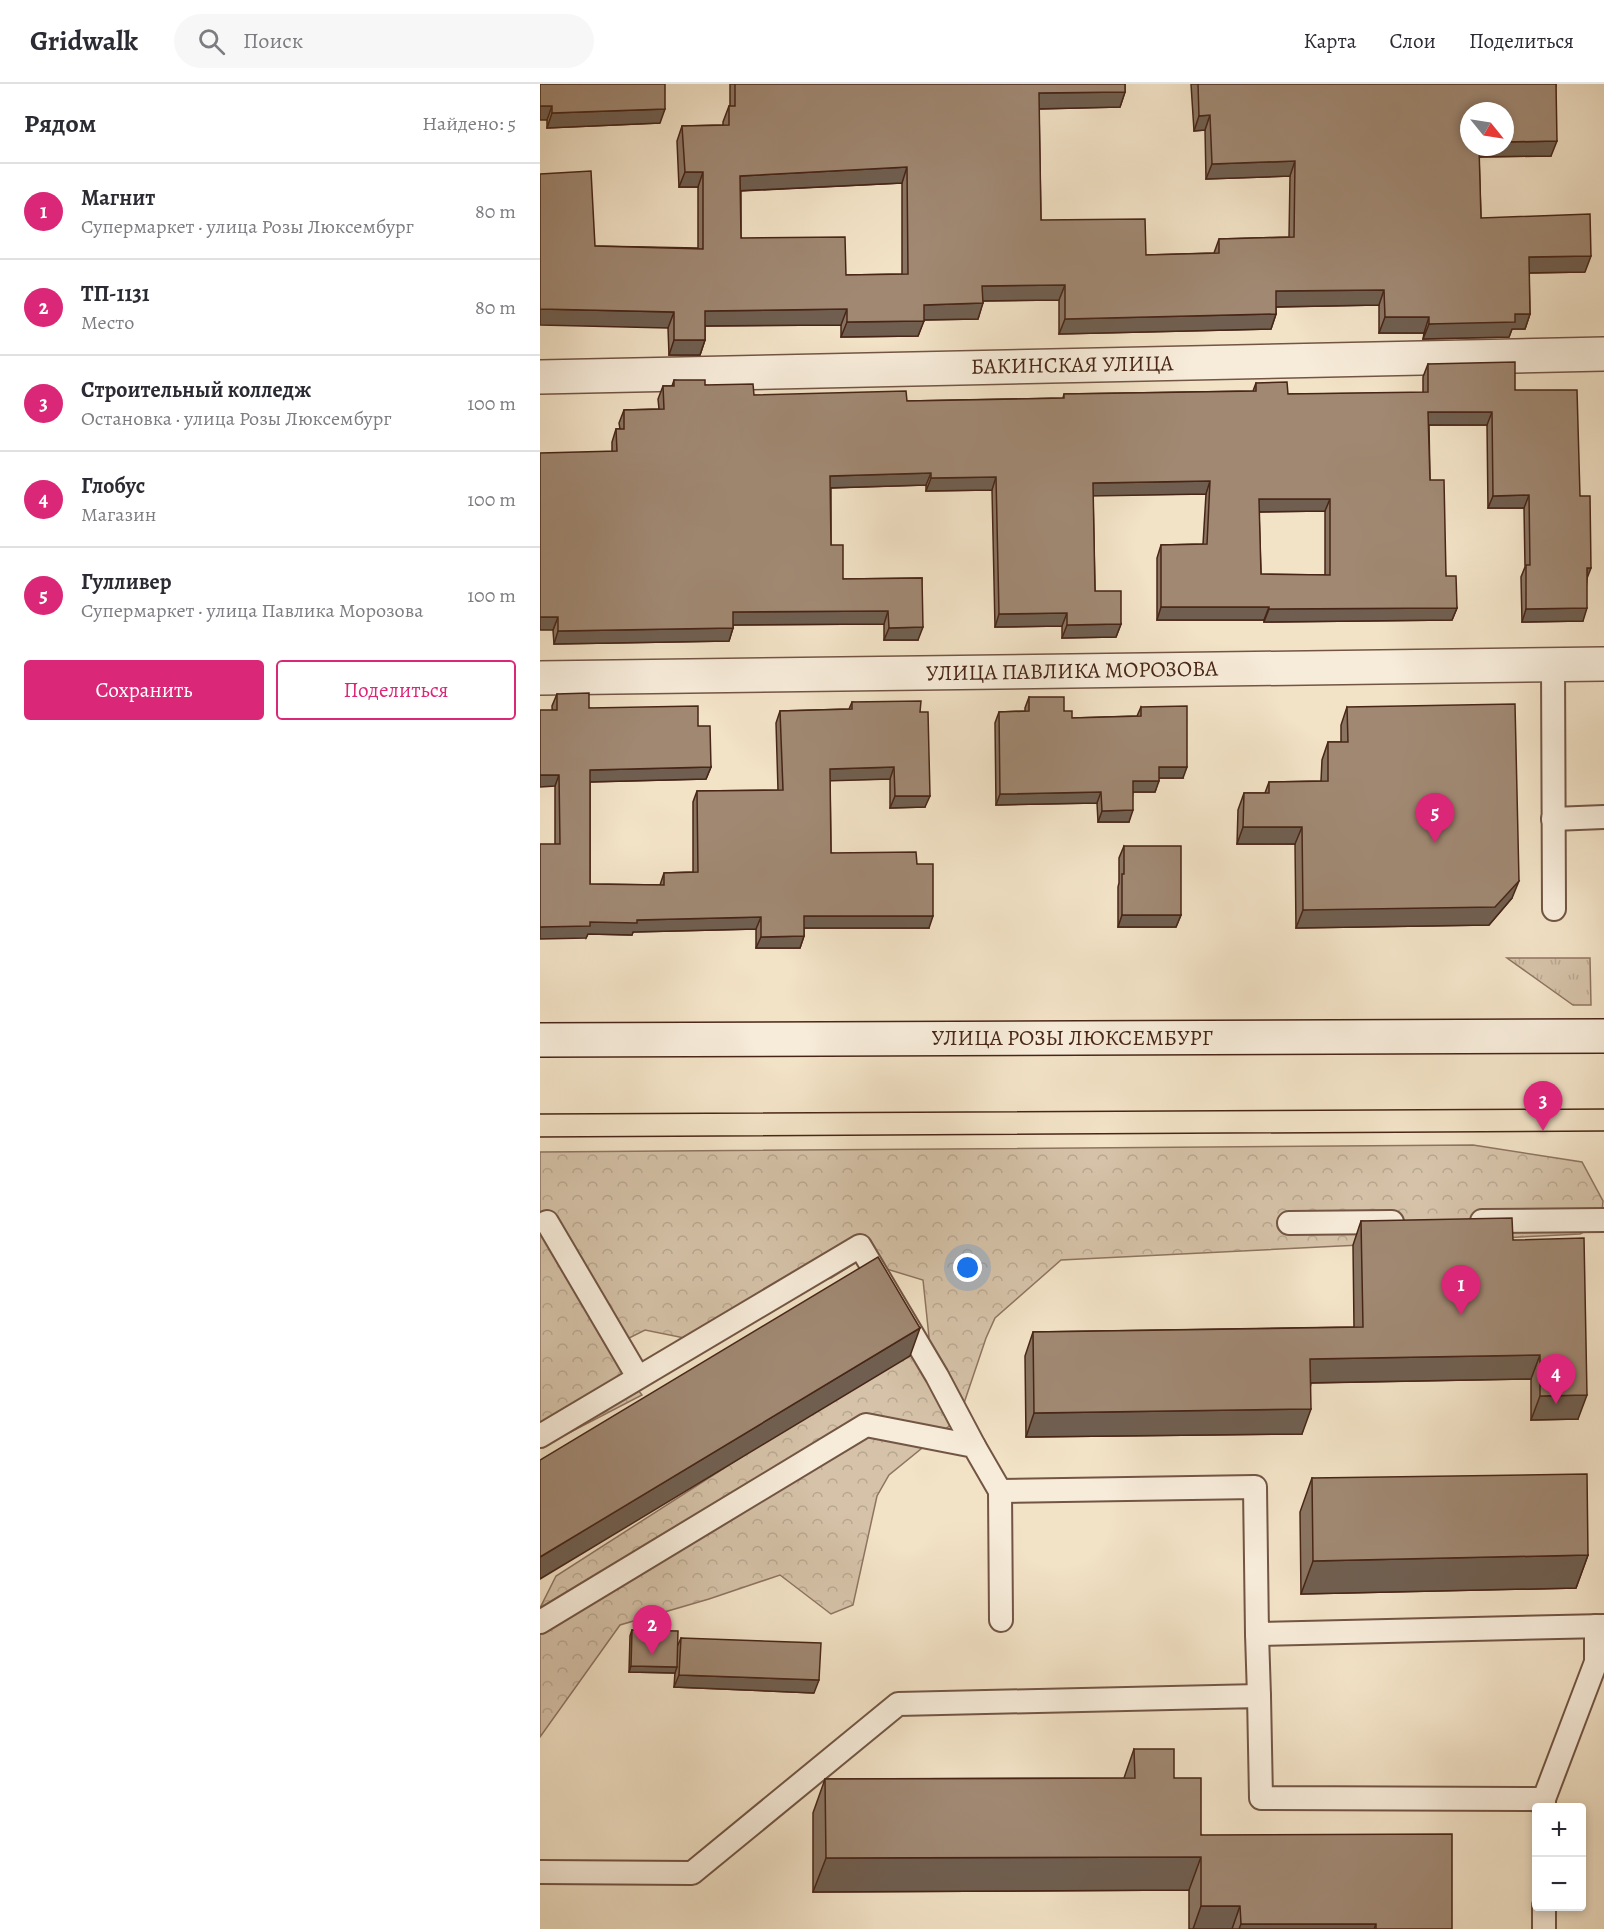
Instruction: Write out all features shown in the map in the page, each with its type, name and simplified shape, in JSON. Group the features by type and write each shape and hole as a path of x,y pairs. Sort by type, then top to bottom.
{"street":[{"name":"БАКИНСКАЯ УЛИЦА","path":"540,377 1604,354"},
{"name":"УЛИЦА ПАВЛИКА МОРОЗОВА","path":"540,678 1604,663"},
{"name":"УЛИЦА РОЗЫ ЛЮКСЕМБУРГ","path":"540,1040 1604,1036"}],"lane":[{"path":"1553,664 1554,909"},
{"path":"1553,819 1604,817"},
{"path":"1464,1221 1604,1220"},
{"path":"547,1222 638,1377"},
{"path":"1289,1223 1417,1222"},
{"path":"540,1436 860,1246 938,1376 1000,1491 1001,1620"},
{"path":"540,1622 866,1425 974,1446"},
{"path":"1000,1491 1255,1487 1257,1634 1260,1696 1261,1798 1544,1803 1596,1662 1600,1626 1257,1634"},
{"path":"540,1872 692,1873 898,1704 1260,1696"},
{"path":"1544,1911 1544,1929"}],"green space":[{"path":"1507,958 1590,958 1591,1005 1573,1005"},
{"path":"1473,1145 1582,1162 1603,1201 1601,1223 1580,1234 1061,1260 995,1318 959,1418 889,1475 877,1496 853,1605 831,1614 780,1575 620,1625 540,1737 540,1608 556,1576 929,1337 923,1280 880,1267 865,1257 831,1278 809,1284 709,1343 645,1330 623,1341 617,1363 642,1395 540,1448 540,1152"}],"building":[{"path":"540,84 665,84 665,109 552,113 552,106 540,106"},
{"path":"735,84 1125,84 1125,92 1039,93 1041,220 1145,219 1146,255 1219,253 1219,239 1294,237 1295,161 1212,164 1210,115 1199,116 1198,84 1556,84 1557,141 1514,142 1514,102 1460,102 1460,156 1479,156 1481,218 1590,214 1591,256 1529,257 1530,314 1515,314 1515,322 1429,324 1429,317 1385,317 1384,290 1276,291 1276,314 1065,319 1065,285 982,286 983,303 924,305 924,321 847,322 847,309 705,311 705,340 674,340 674,312 540,309 540,174 591,171 595,246 703,249 703,172 685,172 682,126 729,125 729,106 735,106","holes":["907,167 908,274 846,275 845,237 741,238 740,176"]},
{"path":"1515,362 1515,390 1577,390 1580,496 1590,496 1591,568 1587,568 1587,608 1526,609 1526,565 1530,565 1529,495 1493,496 1492,412 1428,412 1430,480 1444,480 1446,576 1456,576 1457,608 1161,607 1161,545 1207,544 1210,481 1093,483 1095,591 1121,591 1121,624 1067,625 1067,613 999,614 996,477 931,478 931,473 830,476 831,545 843,545 843,579 922,578 923,627 889,628 888,611 733,612 733,628 558,631 558,617 540,617 540,453 617,451 616,429 624,429 624,410 664,409 663,386 674,386 674,380 705,380 705,385 753,384 754,395 906,391 907,401 1064,398 1064,394 1256,391 1256,383 1287,382 1288,394 1428,392 1428,364","holes":["1259,499 1330,499 1330,575 1261,574"]},
{"path":"589,693 589,708 698,706 698,726 710,726 711,767 590,770 590,884 664,885 664,873 698,872 697,791 783,790 780,711 852,709 852,702 921,701 920,712 928,712 930,796 895,796 894,767 830,769 831,853 916,852 917,864 933,864 933,916 804,916 804,936 761,937 761,917 637,920 637,923 590,922 590,926 540,927 540,844 560,844 559,775 540,775 540,710 557,710 557,694"},
{"path":"1029,697 1064,697 1064,711 1072,711 1072,718 1141,716 1141,707 1187,706 1187,767 1159,767 1159,781 1133,781 1133,810 1102,811 1101,792 1000,794 999,712 1029,711"},
{"path":"1515,704 1519,881 1495,907 1303,910 1302,827 1243,827 1244,793 1269,793 1269,782 1328,781 1328,742 1348,742 1347,707"},
{"path":"1124,846 1181,846 1181,915 1122,915"},
{"path":"1512,1218 1513,1240 1584,1238 1587,1395 1540,1396 1540,1355 1310,1359 1311,1409 1034,1413 1033,1332 1363,1327 1361,1221"},
{"path":"878,1257 920,1328 540,1557 540,1460"},
{"path":"1587,1474 1588,1555 1313,1561 1312,1478"},
{"path":"632,1630 678,1631 677,1667 631,1666"},
{"path":"681,1638 821,1643 819,1680 679,1675"},
{"path":"1134,1749 1174,1749 1174,1778 1201,1778 1201,1835 1452,1834 1452,1929 1376,1929 1376,1924 1241,1924 1240,1906 1201,1906 1201,1857 826,1858 825,1779 1135,1778"}],"tram line":[{"path":"540,1114 1604,1109"},
{"path":"540,1137 1604,1131"}],"place":[{"name":"Гулливер","path":"1435,843"},
{"name":"Строительный колледж","path":"1543,1131"},
{"name":"Магнит","path":"1461,1315"},
{"name":"Глобус","path":"1556,1404"},
{"name":"ТП-1131","path":"652,1655"}]}
